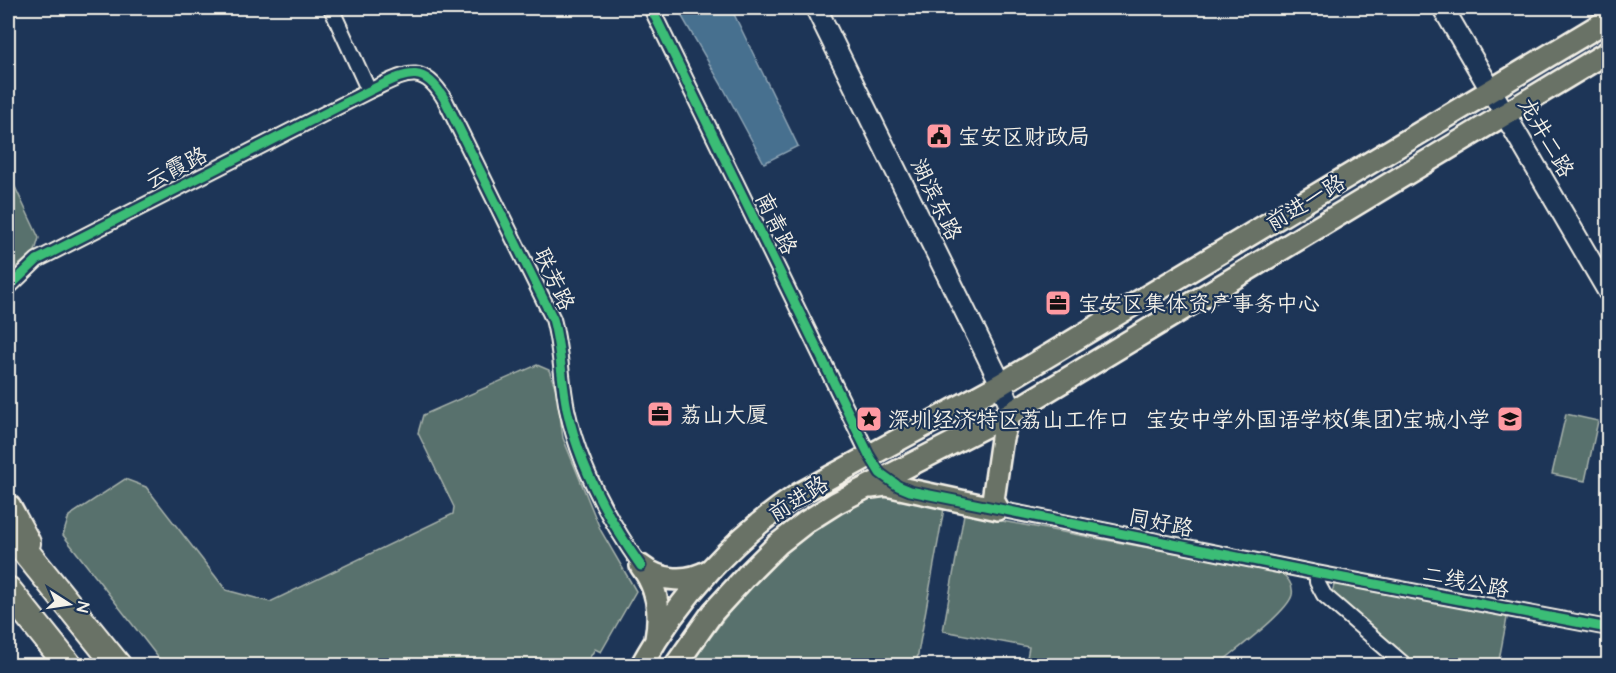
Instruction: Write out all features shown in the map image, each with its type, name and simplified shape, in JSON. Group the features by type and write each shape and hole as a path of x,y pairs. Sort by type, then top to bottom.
{"highway":[{"path":"8,508 44,575"},
{"path":"8,530 118,666"},
{"path":"8,590 69,666"}],"main road":[{"name":"湖滨东路","path":"816,8 1001,384 1009,404 1009,414"},
{"name":"龙井二路","path":"1443,8 1608,291"},
{"name":"前进一路","path":"1001,384 1608,20"},
{"name":"前进一路","path":"1009,414 1608,51"},
{"name":"前进路","path":"641,666 671,619 710,570 764,519 799,494 1001,384"},
{"name":"前进路","path":"675,666 713,612 782,541 806,522 836,503 1009,414"},
{"path":"998,509 993,500 1002,438 1009,414"},
{"path":"867,488 886,485 998,509"},
{"path":"764,519 760,528 763,537 770,543 782,541"},
{"path":"730,550 739,546 751,551 755,560 751,571"},
{"path":"641,566 654,574 674,579 700,576 710,570"},
{"path":"641,566 657,597 659,612 655,643"}],"street":[{"path":"331,8 369,90"},
{"name":"南青路","path":"651,8 869,455"},
{"name":"联芳路","path":"369,90 405,75 421,74 433,82 446,100 553,319 558,336 567,409 580,451 613,524 641,566"},
{"name":"云霞路","path":"8,288 38,260 369,90"},
{"name":"同好路","path":"998,509 1317,573"},
{"path":"8,542 110,666"},
{"path":"1317,573 1317,582 1324,595 1406,666"},
{"name":"二线公路","path":"1317,573 1608,628"}],"green space":[{"path":"8,172 39,238 35,251 8,274"},
{"path":"537,365 549,370 557,392 563,438 601,531 636,591 601,652 595,649 585,665 164,665 63,535 69,516 125,479 146,487 226,590 270,602 453,514 454,507 418,433 423,415"},
{"path":"1566,414 1598,421 1585,481 1552,474"},
{"path":"870,493 945,503 916,665 689,666 732,608 791,543"},
{"path":"964,514 1280,572 1289,582 1292,595 1271,621 1218,665 1043,665 1026,663 1029,647 943,631"},
{"path":"1335,581 1502,612 1507,618 1499,660 1492,665 1416,665 1332,593"}],"water":[{"path":"677,8 731,8 798,146 764,163"}],"cycle path":[{"path":"651,8 869,455 880,473 898,486 910,491 1317,573 1608,628"},
{"path":"8,288 37,260 369,91 402,76 420,75 437,87 445,100 553,319 567,409 579,451 606,510 641,566"}],"place":[{"name":"宝安区财政局","path":"939,136"},
{"name":"宝安区集体资产事务中心","path":"1058,303"},
{"name":"荔山大厦","path":"660,414"},
{"name":"深圳经济特区荔山工作口","path":"869,419"},
{"name":"宝安中学外国语学校(集团)宝城小学","path":"1510,419"}]}
